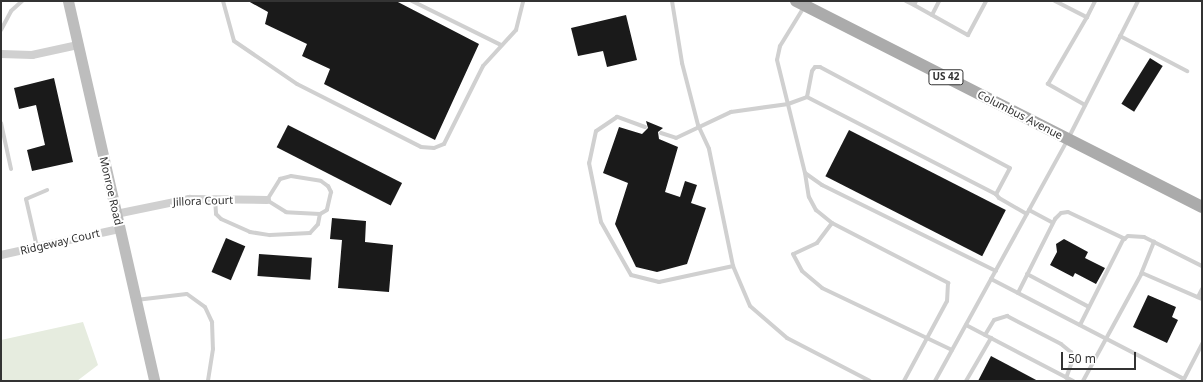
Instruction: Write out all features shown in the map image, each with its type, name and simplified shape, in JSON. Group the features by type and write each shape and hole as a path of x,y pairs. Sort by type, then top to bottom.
{"main road":[{"name":"Columbus Avenue","path":"803,3 1202,207"}],"street":[{"name":"Monroe Road","path":"68,1 154,381"},
{"path":"1,54 32,55 78,45"},
{"name":"Jillora Court","path":"116,214 166,203 215,199 267,200"},
{"name":"Ridgeway Court","path":"1,255 119,229"}],"lane":[{"path":"1,30 11,10 22,1"},
{"path":"223,1 234,41 297,84 421,147 434,148 444,144 483,66 516,30 523,1"},
{"path":"412,1 501,45"},
{"path":"672,1 682,63 698,125 709,149 733,266 750,306 787,338 870,381"},
{"path":"906,1 915,3 932,15 968,34 986,1"},
{"path":"932,15 939,1"},
{"path":"1055,1 1087,17"},
{"path":"1085,105 1048,84 1095,1"},
{"path":"935,381 1068,139 1138,1"},
{"path":"803,3 780,46 777,60 812,204 832,223 948,282 947,300 904,381"},
{"path":"1120,36 1187,70"},
{"path":"807,97 812,72 815,67 820,67 1010,168 996,194"},
{"path":"661,133 676,138 698,125 731,112 788,104 807,97 996,194 999,198 1053,223"},
{"path":"644,127 617,117 596,131 589,163 601,222 631,275 659,282 733,266"},
{"path":"1,123 11,169"},
{"path":"805,173 822,185 996,271"},
{"path":"291,176 321,181 331,192 328,210 320,214 286,212 267,200 280,179 291,176"},
{"path":"37,247 26,198 47,190"},
{"path":"215,199 216,214 221,219 250,232 270,235 310,233 318,224 320,214"},
{"path":"1018,293 1053,223 1061,213 1068,212 1125,239"},
{"path":"832,223 817,243 793,254 802,271 822,288 952,350"},
{"path":"1080,325 1125,239 1137,234 1202,266"},
{"path":"1083,381 1140,274 1154,242"},
{"path":"1027,274 1089,307"},
{"path":"1140,274 1200,298 1202,289"},
{"path":"991,279 1184,380 1202,344"},
{"path":"135,300 187,294 205,307 212,322 213,349 208,381"},
{"path":"985,335 994,320 1006,316 1061,344 1071,352 1073,359 1066,378"},
{"path":"966,325 1073,381"},
{"path":"966,381 991,338"}],"shaded area":[{"path":"83,322 98,365 77,381 1,381 1,340"}],"building":[{"path":"248,1 396,1 479,44 435,140 324,84 330,69 302,56 307,44 265,24 268,12"},
{"path":"626,15 637,60 607,67 603,51 578,56 571,28"},
{"path":"1150,58 1163,66 1134,112 1121,104"},
{"path":"54,78 73,162 32,171 27,150 45,145 36,105 19,109 14,88"},
{"path":"646,121 663,128 658,132 659,139 678,147 665,192 680,197 685,181 697,185 691,203 706,208 687,264 657,272 636,267 615,224 628,183 603,173 619,127 642,134 648,128"},
{"path":"288,125 402,183 391,205 277,147"},
{"path":"849,130 1006,210 982,256 825,176"},
{"path":"332,218 366,221 365,242 393,245 389,292 338,288 342,240 330,239"},
{"path":"226,238 245,246 231,280 212,272"},
{"path":"1064,239 1088,252 1085,258 1105,268 1096,284 1075,273 1073,277 1050,265 1057,252 1056,244"},
{"path":"259,254 312,258 310,280 257,276"},
{"path":"1148,295 1176,307 1172,317 1178,320 1167,343 1133,327"},
{"path":"991,356 1038,381 978,381"}]}
